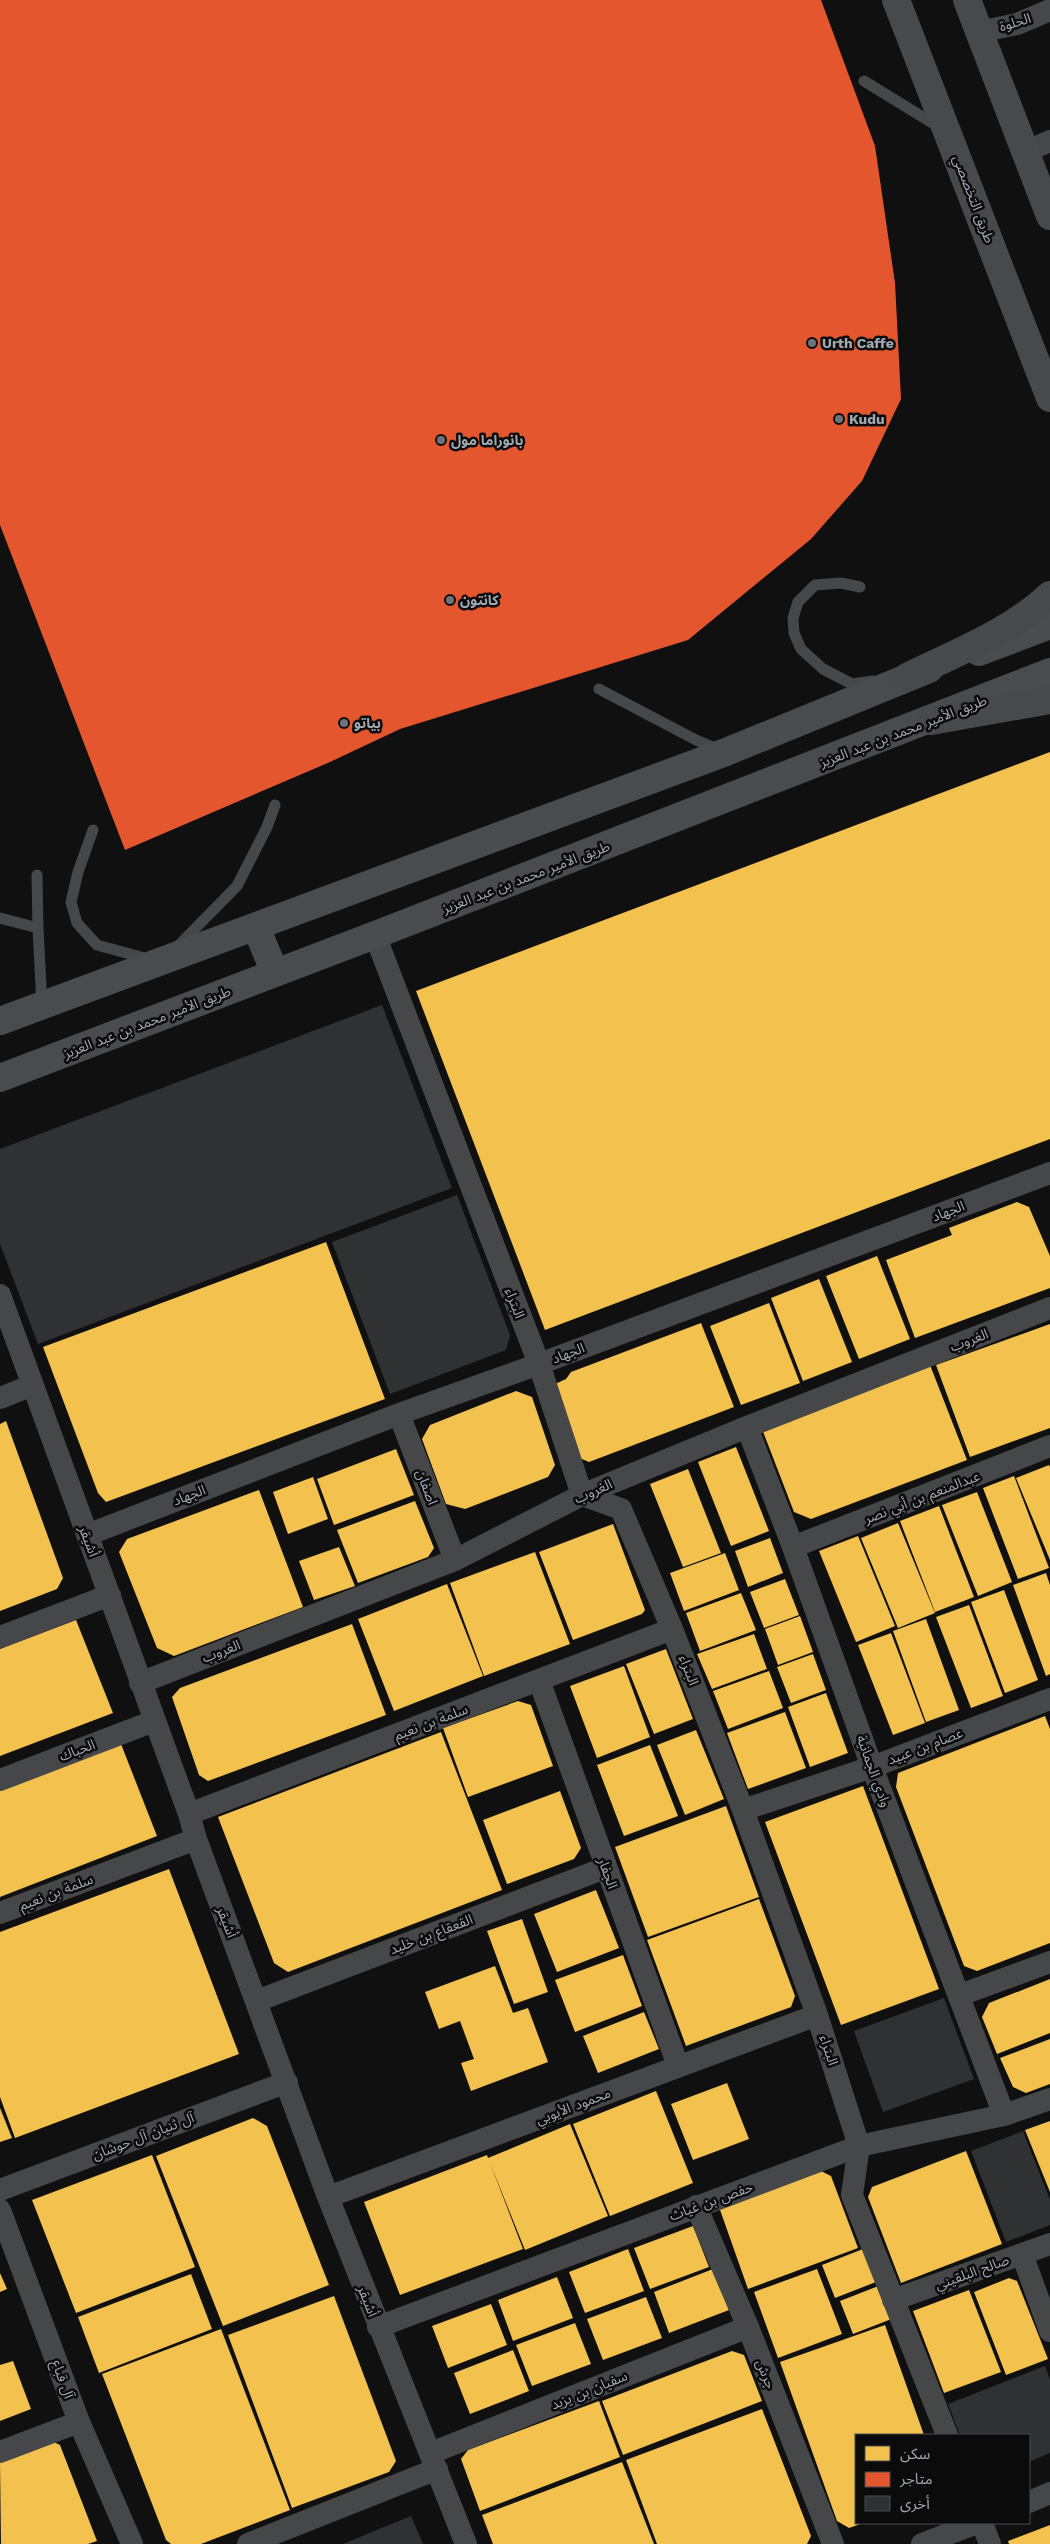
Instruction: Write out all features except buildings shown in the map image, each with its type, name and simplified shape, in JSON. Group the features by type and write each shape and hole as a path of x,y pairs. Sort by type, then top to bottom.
{"main road":[{"name":"طريق التخصصي","path":"896,0 1050,398"},
{"path":"967,0 979,32 1038,146 1050,216"},
{"path":"907,677 1005,627 1033,609 1050,595"},
{"path":"0,1021 726,752 907,677 1050,625"},
{"name":"طريق الأمير محمد بن عبد العزيز","path":"0,1078 376,935 1050,672"},
{"path":"931,720 1050,700"},
{"path":"256,927 275,973"}],"street":[{"name":"الحلوة","path":"979,32 1016,24 1050,10"},
{"name":"البتراء","path":"376,935 539,1364 582,1495 620,1509 672,1629 743,1810 817,2015 859,2146 852,2195 947,2434"},
{"name":"الجهاد","path":"87,1535 399,1414 1049,1178"},
{"name":"أشيقر","path":"0,1294 189,1814 196,1839 287,2082 328,2198 466,2544"},
{"name":"الغروب","path":"140,1683 455,1560 582,1495 747,1427 1050,1308"},
{"path":"0,1398 34,1385"},
{"name":"اصفان","path":"399,1414 455,1560"},
{"name":"وادي الجمانية","path":"747,1427 793,1547 872,1767 1004,2115"},
{"name":"عبدالمنعم بن أبي نصر","path":"793,1547 1050,1446"},
{"path":"0,1637 110,1595"},
{"name":"سلمة بن نعيم","path":"189,1814 672,1629"},
{"name":"الجفار","path":"538,1680 678,2066"},
{"name":"عصام بن عبيد","path":"743,1810 872,1767 1050,1699"},
{"name":"الحباك","path":"0,1780 154,1721"},
{"name":"سلمة بن نعيم","path":"0,1913 196,1839"},
{"name":"القعقاع بن خليد","path":"257,2001 605,1868"},
{"path":"960,1995 1050,1962"},
{"name":"محمود الأيوبي","path":"328,2198 817,2015"},
{"name":"آل ثنيان آل حوشان","path":"0,2190 287,2082"},
{"name":"حفص بن غياث","path":"378,2327 859,2146 1004,2115 1050,2099"},
{"name":"جرش","path":"696,2206 748,2328 833,2544"},
{"name":"آل قباع","path":"0,2210 79,2422 132,2544"},
{"name":"صالح البلقيني","path":"893,2300 1050,2244"},
{"path":"1022,2254 1050,2331"},
{"name":"سفيان بن يزيد","path":"248,2544 434,2461 748,2328"},
{"path":"0,2452 79,2422"},
{"path":"1030,2502 1050,2493"},
{"path":"922,2544 974,2524"},
{"path":"982,2524 990,2544"}],"lane":[{"path":"864,81 949,133"},
{"path":"860,587 841,583 815,585 798,602 793,618 794,633 801,649 823,669 852,684 907,677"},
{"path":"598,689 696,740 726,752"},
{"path":"93,830 78,872 71,902 77,923 97,945 162,962 237,886 267,827 275,805"},
{"path":"38,875 38,928 42,1007"},
{"path":"0,918 38,928"}],"place":[{"name":"Urth Caffe","path":"812,343"},
{"name":"Kudu","path":"839,419"},
{"name":"بانوراما مول","path":"441,440"},
{"name":"كانتون","path":"450,600"},
{"name":"بياتو","path":"344,723"}]}
